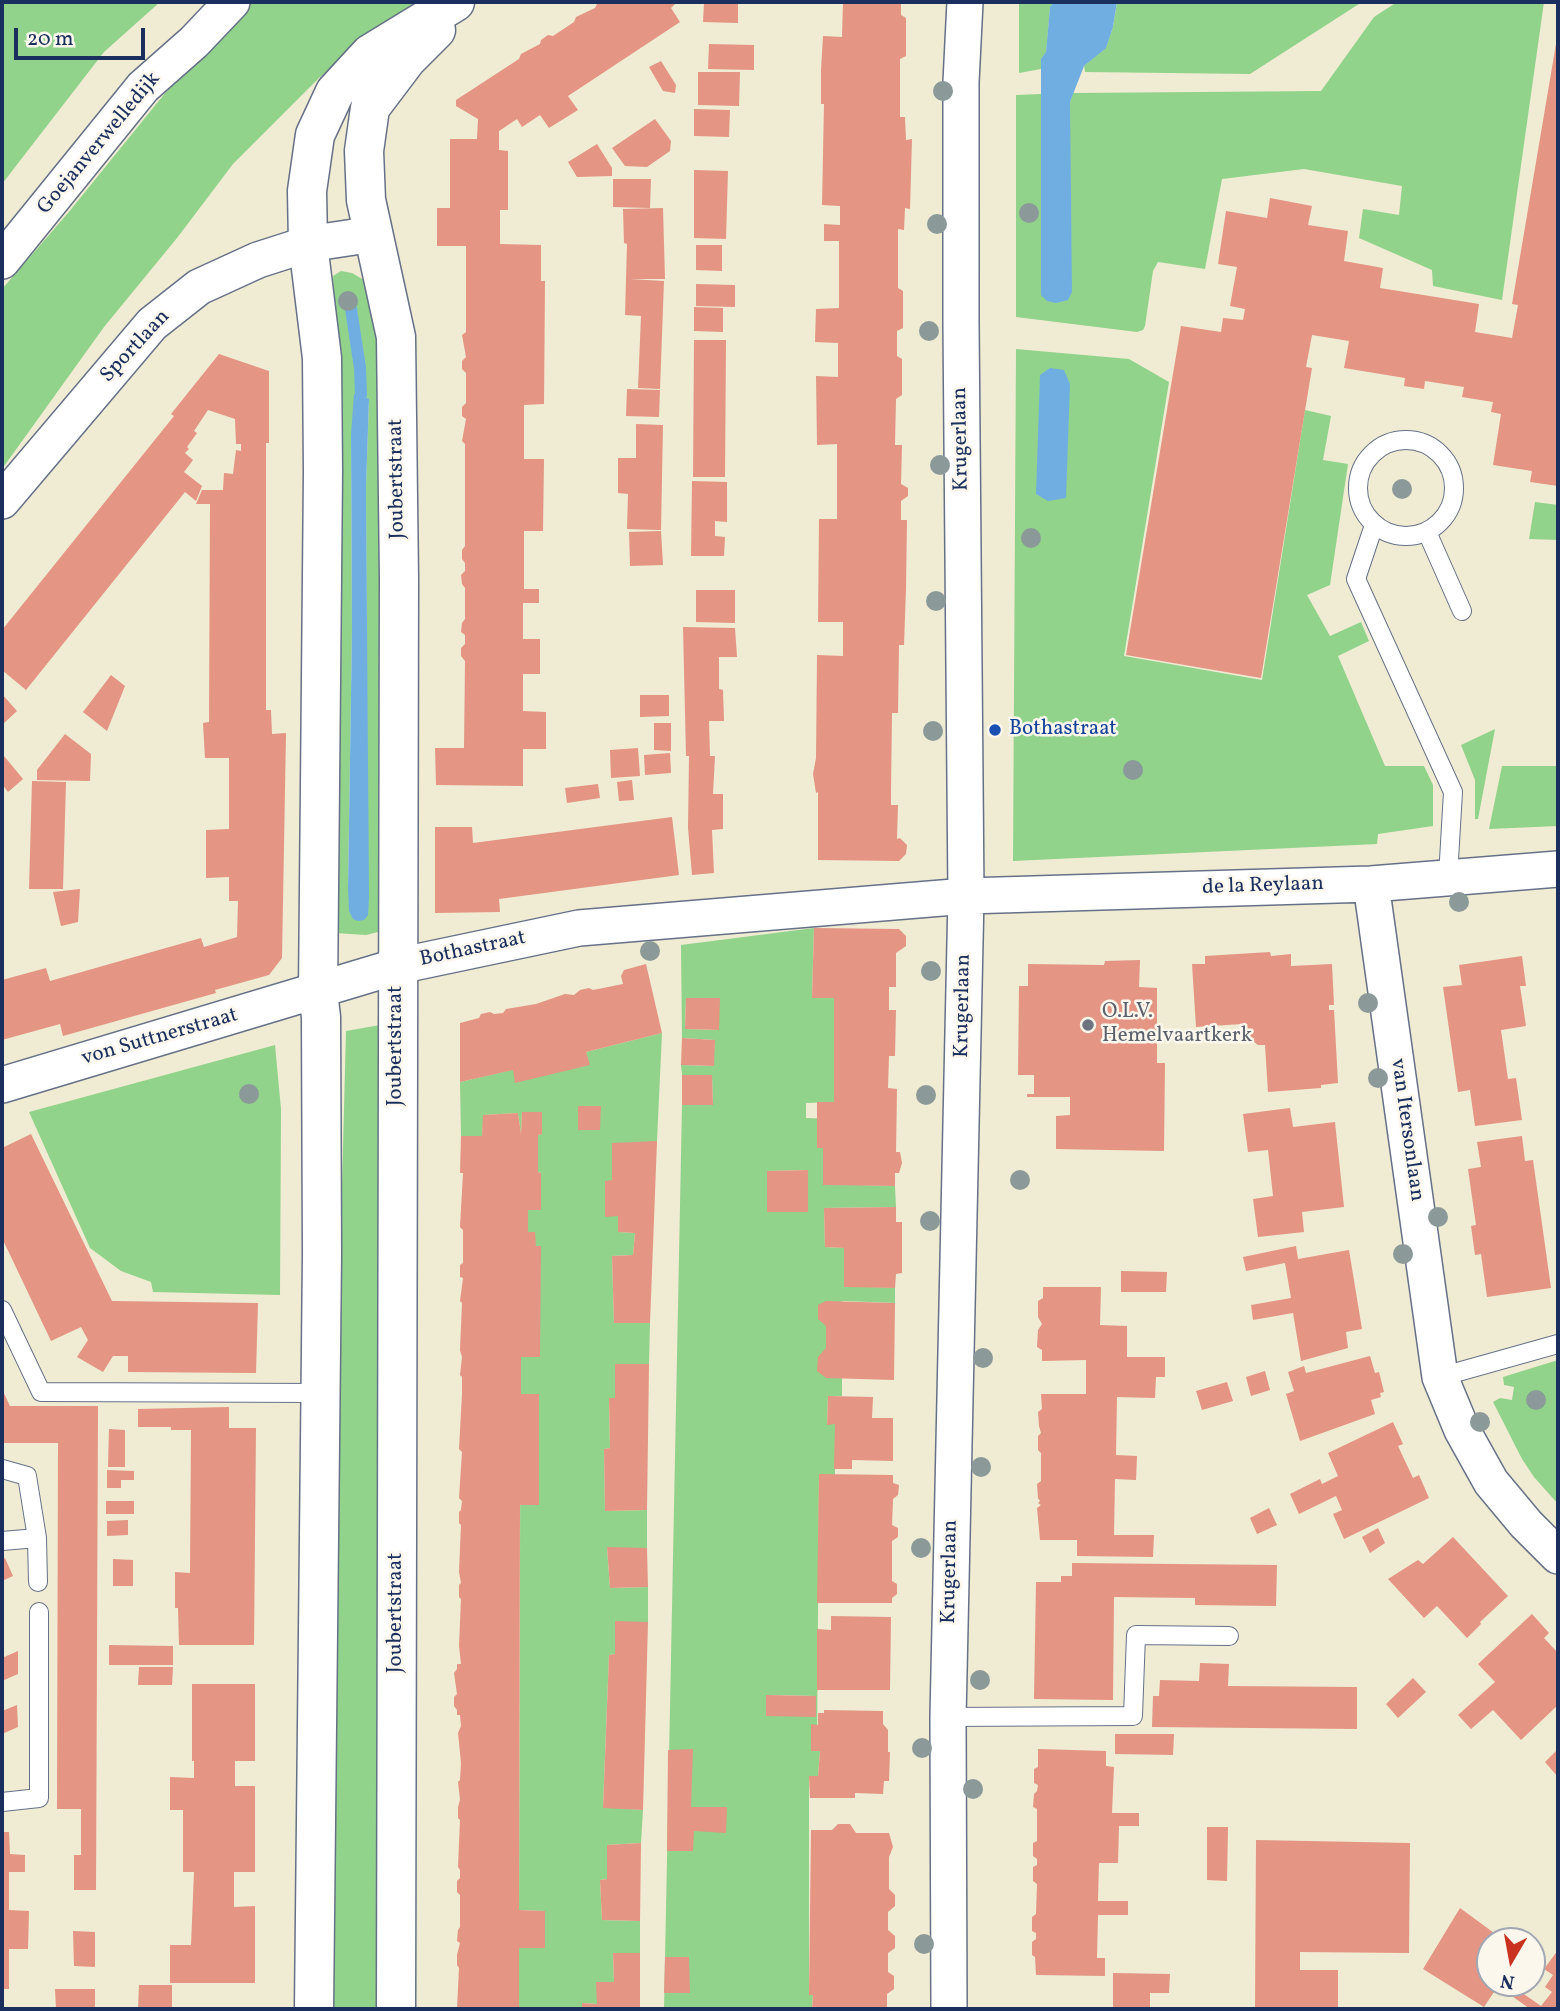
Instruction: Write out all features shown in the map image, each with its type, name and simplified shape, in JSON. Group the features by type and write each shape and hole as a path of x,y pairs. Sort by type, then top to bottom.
{"main road":[{"path":"314,2009 320,1393 321,1031 318,992 322,358 308,244 307,191 315,135 335,92 370,54 455,2"},
{"name":"Joubertstraat","path":"396,2009 399,579 396,337 366,200 364,151 370,108 407,59 464,2"}],"street":[{"name":"Goejanverwelledijk","path":"2,261 143,87 194,42 232,2"},
{"name":"Krugerlaan","path":"949,2009 947,1717 966,896 961,324 961,82 965,2"},
{"name":"Sportlaan","path":"2,501 152,324 200,287 258,260 308,244 374,234"},
{"name":"de la Reylaan","path":"966,896 1371,884 1558,870"},
{"name":"van Itersonlaan","path":"1371,884 1440,1377 1462,1430 1491,1482 1526,1524 1558,1556"},
{"name":"Bothastraat","path":"318,992 398,966 579,929 966,896"},
{"name":"von Suttnerstraat","path":"2,1085 318,992"}],"lane":[{"path":"1396,440 1412,440 1426,444 1440,453 1449,466 1454,481 1454,496 1449,511 1439,523 1426,532 1399,536 1386,532 1374,525 1364,513 1359,499 1361,469 1370,456 1382,446 1396,440"},
{"path":"1374,525 1356,579 1453,792 1448,877"},
{"path":"1426,532 1462,611"},
{"path":"2,1310 41,1392 320,1393"},
{"path":"1440,1377 1558,1344"},
{"path":"2,1469 27,1476 37,1538 38,1582"},
{"path":"2,1541 37,1538"},
{"path":"2,1802 40,1798 39,1612"},
{"path":"947,1717 1133,1716 1136,1635 1229,1636"}],"green space":[{"path":"2,2 160,2 104,52 2,184"},
{"path":"247,2 416,2 320,77 233,164 104,327 2,469 2,289 68,213 187,66"},
{"path":"1019,2 1054,2 1050,8 1046,53 1041,59 1041,69 1019,73"},
{"path":"1117,2 1362,2 1250,74 1085,72 1084,66 1106,47"},
{"path":"1397,2 1544,2 1502,300 1433,286 1432,270 1359,238 1363,209 1399,215 1402,186 1304,169 1222,179 1205,269 1158,262 1153,271 1143,330 1137,332 1016,317 1016,95 1041,94 1041,295 1073,93 1321,91 1374,17"},
{"path":"341,271 352,273 364,280 377,337 384,573 382,931 366,935 335,933 337,372 333,276","holes":["369,400 366,487 368,915 348,888 352,630 351,435"]},
{"path":"1016,349 1129,359 1169,382 1124,656 1262,680 1305,410 1331,416 1323,460 1348,464 1330,585 1307,595 1330,636 1361,622 1369,641 1338,656 1385,766 1424,766 1433,785 1433,826 1378,834 1377,844 1013,861"},
{"path":"1535,502 1558,505 1558,540 1529,539"},
{"path":"1495,729 1478,819 1475,819 1475,780 1461,745"},
{"path":"1502,766 1558,766 1558,826 1489,829"},
{"path":"814,928 812,997 834,998 834,1102 806,1103 806,1118 834,1119 823,1148 823,1184 895,1186 896,1207 824,1208 825,1247 844,1248 844,1286 895,1288 895,1303 843,1301 826,1308 826,1372 842,1372 842,1396 828,1396 827,1424 835,1424 835,1475 819,1475 817,1751 820,1751 818,1776 809,1776 809,1995 813,1995 812,2009 664,2009 682,1105 713,1104 712,1076 682,1075 681,1065 713,1066 715,1040 682,1038 681,945","holes":["686,998 719,999 718,1030 685,1029","808,1170 808,1212 767,1212 767,1171","766,1695 816,1696 816,1717"]},
{"path":"386,1024 382,2009 333,2009 338,1339 346,1031"},
{"path":"662,1033 657,1141 618,1216 619,1232 635,1233 633,1255 612,1256 614,1323 650,1323 649,1364 615,1365 615,1398 609,1398 610,1448 604,1449 605,1511 647,1510 647,1548 607,1548 610,1588 648,1587 648,1622 615,1622 615,1654 609,1655 603,1807 643,1810 641,1843 607,1845 607,1879 600,1880 602,1920 640,1921 640,1953 613,1953 614,1982 597,1982 597,2004 582,2003 582,2009 519,2009 519,1948 545,1948 545,1911 519,1910 521,1209 541,1209 538,1135 542,1134 542,1113 522,1112 521,1134 518,1113 484,1115 482,1136 461,1136 460,1082 550,1061 589,1064 586,1052","holes":["578,1106 600,1106 600,1130 578,1130"]},
{"path":"275,1045 281,1109 280,1295 153,1292 151,1282 121,1271 90,1248 29,1112"},
{"path":"1558,1360 1558,1504 1522,1459 1493,1402 1500,1398 1512,1400 1514,1387 1504,1385 1503,1377"}],"water":[{"path":"1054,2 1117,2 1106,48 1084,66 1070,102 1072,292 1068,300 1056,303 1047,301 1041,295 1041,59 1046,52 1050,7"},
{"path":"1050,368 1064,370 1070,384 1066,498 1048,501 1036,494 1040,375"},
{"path":"354,394 369,399 366,488 369,897 368,915 364,920 358,921 353,919 349,911 348,888 352,630 351,435"}],"building":[{"path":"598,2 677,2 671,8 680,22 568,96 578,110 549,128 540,115 522,127 517,119 499,131 499,150 508,151 508,210 500,210 500,244 541,245 541,281 545,281 544,404 524,405 524,459 544,459 543,531 524,531 524,589 539,589 539,603 523,603 523,639 540,639 540,674 523,674 523,711 546,712 546,749 523,749 523,786 436,785 435,748 464,748 465,661 461,656 461,648 465,644 465,635 461,632 465,619 465,588 461,575 465,571 462,550 465,546 465,444 462,441 466,419 462,416 462,407 466,403 466,373 462,369 462,361 466,357 462,335 466,332 466,246 437,246 437,208 450,208 450,139 477,139 478,119 456,106 456,100 519,59 521,54 540,44 548,35 553,36 574,22 576,17 595,8"},
{"path":"843,2 901,2 901,15 906,18 906,56 900,59 900,117 905,117 906,140 912,139 910,209 905,208 904,230 898,229 898,288 903,291 903,328 897,331 897,356 902,359 902,395 896,399 895,445 902,445 901,484 908,488 908,496 901,501 901,520 907,520 906,589 904,645 899,645 898,713 892,713 891,790 891,805 898,805 897,839 900,838 907,845 906,854 899,861 818,860 818,792 816,793 813,774 816,758 817,655 843,656 843,622 818,622 819,519 837,519 837,444 817,445 816,376 838,377 838,343 815,342 816,309 839,308 839,241 824,241 824,224 840,225 840,206 822,205 824,104 821,104 821,70 823,36 842,37"},
{"path":"704,3 738,3 738,23 703,22"},
{"path":"1557,38 1558,486 1530,482 1532,471 1493,465 1501,414 1491,412 1493,402 1462,397 1464,387 1425,381 1424,389 1404,386 1405,378 1344,368 1349,341 1312,335 1306,367 1312,368 1261,678 1126,655 1181,326 1221,332 1223,318 1243,320 1245,309 1230,306 1237,267 1218,264 1226,211 1267,218 1270,198 1312,206 1308,225 1348,231 1344,261 1383,268 1380,288 1479,304 1475,332 1512,338 1518,305 1512,304"},
{"path":"709,44 754,45 754,70 708,69"},
{"path":"661,61 676,85 675,93 663,91 649,67"},
{"path":"698,72 740,72 739,106 698,105"},
{"path":"694,109 730,110 729,137 694,136"},
{"path":"655,119 671,141 670,151 647,167 625,166 612,148"},
{"path":"597,144 612,168 612,176 577,177 568,162"},
{"path":"694,170 728,171 726,239 694,238"},
{"path":"613,179 651,179 650,208 613,207"},
{"path":"663,208 665,279 630,279 664,281 660,389 638,388 641,316 625,315 627,244 624,243 623,209"},
{"path":"696,245 722,245 722,271 696,270"},
{"path":"696,284 735,285 735,307 696,306"},
{"path":"694,307 723,308 723,332 694,331"},
{"path":"694,340 726,340 725,477 693,477"},
{"path":"219,354 269,371 269,443 266,443 266,710 271,710 272,734 286,733 282,958 269,975 215,990 216,993 63,1036 60,1024 2,1040 2,980 46,968 50,981 201,938 204,947 237,937 238,901 229,901 229,877 206,878 206,830 229,829 229,758 205,758 203,723 209,722 210,504 196,504 202,490 223,490 224,473 233,474 236,450 241,451 241,444 236,444 235,419 208,410 194,431 197,433 185,453 193,460 184,472 202,486 196,501 185,492 26,690 2,670 2,630 174,416 171,414"},
{"path":"627,389 660,390 659,417 626,416"},
{"path":"636,424 663,425 661,530 627,529 628,494 618,493 618,458 636,458"},
{"path":"692,481 727,482 727,522 715,521 715,536 725,537 724,556 691,556"},
{"path":"661,531 663,565 630,566 629,532"},
{"path":"696,590 735,590 735,623 696,622"},
{"path":"683,627 735,628 737,657 719,657 719,689 723,690 724,721 709,721 710,756 715,756 713,794 723,794 723,829 712,830 714,873 692,875 688,828 689,756 686,756"},
{"path":"111,675 125,686 107,731 83,712"},
{"path":"2,694 17,711 2,725"},
{"path":"640,695 669,695 669,716 640,717"},
{"path":"654,723 671,723 671,751 654,750"},
{"path":"65,734 91,754 90,781 37,780 37,770"},
{"path":"638,748 640,776 611,778 610,750"},
{"path":"670,753 671,773 645,775 644,755"},
{"path":"4,756 23,779 8,792 2,784"},
{"path":"632,780 634,800 619,801 617,782"},
{"path":"32,781 66,782 63,889 29,889"},
{"path":"598,784 600,798 567,803 565,788"},
{"path":"672,817 679,875 499,899 500,912 435,913 435,827 472,827 473,843"},
{"path":"80,889 78,922 61,926 53,892"},
{"path":"814,928 899,929 906,936 906,946 896,953 896,987 889,987 889,1010 896,1010 895,1056 889,1056 888,1088 897,1089 896,1152 900,1152 902,1163 899,1173 895,1173 895,1186 823,1185 823,1148 817,1148 817,1102 834,1102 834,998 812,998"},
{"path":"1270,952 1271,956 1291,954 1291,966 1332,964 1334,1005 1329,1005 1329,1010 1334,1010 1338,1083 1321,1085 1321,1088 1268,1092 1265,1045 1258,1045 1242,1032 1242,1024 1196,1027 1192,964 1205,964 1205,956"},
{"path":"1522,956 1526,986 1520,986 1526,1026 1501,1030 1508,1079 1516,1078 1522,1120 1475,1126 1470,1090 1458,1092 1443,987 1462,985 1459,965"},
{"name":"O.L.V. Hemelvaartkerk","path":"1140,960 1139,987 1157,988 1157,1063 1165,1063 1164,1151 1056,1149 1056,1116 1070,1115 1070,1097 1027,1097 1027,1094 1034,1094 1034,1075 1018,1075 1019,986 1028,986 1028,964 1104,965 1105,961"},
{"path":"646,964 662,1033 586,1052 590,1065 515,1083 513,1070 460,1082 460,1023 479,1018 481,1014 503,1013 506,1009 536,1004 565,994 574,995 580,990 623,984 621,976 624,970"},
{"path":"686,998 720,998 719,1030 685,1029"},
{"path":"682,1038 715,1040 714,1066 681,1065"},
{"path":"682,1075 712,1075 713,1105 682,1105"},
{"path":"578,1106 601,1106 600,1130 578,1130"},
{"path":"1290,1108 1293,1127 1335,1122 1344,1207 1302,1212 1304,1232 1258,1237 1253,1199 1273,1196 1268,1150 1248,1152 1243,1114"},
{"path":"522,1112 542,1112 542,1134 538,1135 541,1210 528,1210 528,1232 535,1232 536,1246 541,1246 540,1357 521,1357 521,1394 539,1394 539,1505 520,1505 519,1910 545,1911 545,1948 519,1948 519,2009 457,2009 457,1955 460,1943 457,1941 460,1927 460,1895 457,1892 457,1881 460,1878 458,1782 461,1763 458,1733 461,1726 460,1715 457,1715 454,1706 454,1697 457,1694 454,1673 457,1664 461,1664 461,1136 482,1136 483,1115 518,1113 521,1134"},
{"path":"31,1134 112,1301 258,1303 256,1373 128,1372 128,1356 113,1356 103,1372 77,1357 88,1340 81,1327 51,1341 2,1238 2,1148"},
{"path":"1522,1136 1525,1161 1533,1160 1551,1288 1487,1297 1481,1254 1475,1255 1471,1226 1476,1225 1468,1169 1481,1167 1477,1142"},
{"path":"657,1141 650,1323 614,1323 612,1256 633,1255 635,1233 618,1232 618,1216 605,1217 605,1181 612,1180 612,1143"},
{"path":"808,1170 808,1212 767,1212 767,1171"},
{"path":"896,1207 896,1222 902,1222 902,1273 896,1274 895,1288 844,1287 844,1248 825,1247 824,1208"},
{"path":"1296,1246 1298,1259 1349,1250 1362,1329 1346,1332 1348,1348 1301,1361 1293,1313 1253,1320 1251,1305 1291,1298 1285,1263 1246,1271 1243,1257"},
{"path":"1121,1271 1167,1272 1166,1292 1121,1292"},
{"path":"1043,1287 1101,1287 1100,1325 1127,1326 1127,1357 1165,1357 1165,1377 1156,1377 1155,1398 1117,1397 1116,1455 1137,1456 1136,1480 1115,1479 1114,1535 1154,1535 1153,1557 1077,1556 1077,1540 1040,1540 1037,1508 1041,1505 1038,1503 1040,1501 1037,1484 1041,1481 1038,1412 1042,1409 1041,1394 1086,1394 1086,1360 1042,1361 1042,1350 1037,1347 1038,1330 1042,1324 1038,1317 1038,1301 1043,1298"},
{"path":"826,1301 895,1303 894,1380 826,1378 817,1371 818,1357 826,1348 826,1326 818,1319 818,1305"},
{"path":"1370,1356 1375,1373 1379,1372 1384,1392 1380,1393 1381,1397 1371,1400 1375,1414 1300,1441 1286,1394 1294,1391 1288,1372 1304,1366 1306,1373"},
{"path":"615,1364 649,1364 647,1510 605,1511 604,1449 610,1448 609,1398 615,1398"},
{"path":"1265,1371 1270,1390 1251,1396 1246,1377"},
{"path":"1227,1382 1233,1401 1202,1410 1196,1391"},
{"path":"2,1389 10,1406 98,1406 96,1890 74,1890 74,1855 81,1855 81,1809 57,1809 58,1443 2,1443"},
{"path":"828,1396 873,1397 872,1418 893,1418 893,1461 852,1460 852,1469 834,1469 835,1424 827,1425"},
{"path":"229,1407 229,1428 256,1428 254,1645 179,1645 175,1572 190,1573 191,1430 138,1427 138,1409"},
{"path":"1393,1422 1403,1444 1398,1446 1413,1478 1419,1475 1429,1498 1344,1539 1333,1514 1342,1510 1336,1496 1299,1514 1290,1494 1320,1479 1322,1484 1338,1476 1328,1453"},
{"path":"109,1429 125,1430 125,1467 108,1467"},
{"path":"107,1470 134,1471 134,1480 121,1480 121,1488 107,1488"},
{"path":"819,1474 893,1475 893,1483 899,1485 898,1495 893,1499 892,1525 898,1528 898,1537 892,1541 892,1581 897,1584 897,1594 892,1598 892,1603 817,1603"},
{"path":"106,1501 134,1501 134,1514 106,1514"},
{"path":"1269,1508 1277,1525 1257,1534 1250,1518"},
{"path":"128,1520 128,1535 107,1536 107,1521"},
{"path":"1378,1528 1385,1543 1370,1553 1362,1537"},
{"path":"1453,1537 1508,1596 1467,1638 1437,1606 1424,1618 1388,1579 1418,1560 1423,1564"},
{"path":"607,1547 647,1548 648,1587 610,1588"},
{"path":"5,1558 13,1576 2,1581 2,1559"},
{"path":"113,1559 133,1560 133,1586 113,1586"},
{"path":"1072,1563 1277,1565 1276,1606 1195,1605 1195,1598 1114,1597 1113,1700 1034,1699 1036,1582 1061,1582 1061,1576 1072,1576"},
{"path":"1532,1614 1549,1633 1544,1638 1558,1653 1558,1705 1521,1740 1493,1710 1471,1729 1458,1715 1495,1682 1478,1664"},
{"path":"831,1616 891,1617 890,1690 817,1690 817,1629 831,1630"},
{"path":"615,1621 648,1622 643,1810 603,1808 609,1655 615,1654"},
{"path":"109,1645 173,1646 173,1665 109,1665"},
{"path":"18,1651 18,1674 2,1681 2,1658"},
{"path":"1200,1663 1229,1664 1228,1686 1357,1687 1357,1729 1152,1727 1153,1696 1159,1696 1160,1680 1199,1681"},
{"path":"139,1667 173,1667 172,1685 138,1685"},
{"path":"1413,1678 1426,1692 1398,1718 1386,1704"},
{"path":"192,1684 255,1684 255,1761 235,1761 235,1786 255,1786 255,1872 234,1872 234,1907 255,1906 255,1983 170,1983 170,1945 191,1945 194,1872 183,1872 183,1810 170,1810 170,1777 194,1778"},
{"path":"766,1695 816,1696 816,1717 766,1716"},
{"path":"17,1705 18,1727 2,1734 2,1711"},
{"path":"824,1710 883,1711 883,1724 888,1730 890,1752 889,1781 884,1781 883,1794 855,1793 855,1798 810,1798 809,1776 818,1776 820,1751 811,1751 811,1724 818,1725 818,1713 824,1713"},
{"path":"1115,1734 1174,1734 1173,1755 1115,1754"},
{"path":"693,1749 691,1807 727,1807 726,1833 694,1831 693,1851 667,1851 668,1750"},
{"path":"1038,1749 1106,1751 1106,1766 1114,1767 1112,1813 1139,1813 1139,1826 1119,1826 1118,1863 1099,1863 1098,1901 1128,1901 1128,1915 1098,1915 1097,1958 1105,1958 1105,1976 1036,1975 1032,1942 1036,1939 1036,1933 1032,1931 1032,1917 1036,1914 1037,1884 1033,1881 1033,1867 1037,1865 1037,1859 1033,1856 1033,1843 1037,1841 1037,1809 1033,1807 1038,1785 1034,1783 1034,1769 1038,1767"},
{"path":"1558,1749 1558,1777 1545,1762"},
{"path":"838,1824 850,1824 856,1833 889,1833 893,1847 889,1857 889,1889 895,1895 895,1906 888,1912 888,1930 895,1936 895,1948 888,1953 888,1972 894,1976 894,1989 887,1994 887,2009 812,2009 813,1995 809,1995 811,1830 832,1830"},
{"path":"1207,1827 1228,1827 1227,1881 1207,1880"},
{"path":"2,1832 9,1832 10,1854 25,1855 25,1872 9,1872 9,1910 29,1911 28,1949 9,1949 9,1989 2,1989"},
{"path":"1256,1840 1410,1843 1409,1953 1300,1952 1300,1970 1338,1970 1338,2009 1255,2009"},
{"path":"641,1843 640,1921 602,1920 600,1880 607,1879 607,1845"},
{"path":"1460,1908 1486,1927 1476,1927 1476,1997 1491,1997 1484,2007 1423,1969"},
{"path":"73,1931 95,1932 95,1967 74,1966"},
{"path":"1558,1950 1558,2009 1530,2009 1513,1997 1528,1997 1541,2006 1552,1992 1546,1988 1553,1975 1546,1970 1546,1966"},
{"path":"613,1953 640,1953 640,2009 582,2009 582,2003 597,2004 596,1982 614,1982"},
{"path":"665,1957 689,1957 690,1993 664,1993"},
{"path":"1113,1973 1170,1974 1169,1993 1150,1993 1150,2009 1113,2009"},
{"path":"139,1985 172,1985 172,2009 138,2009"},
{"path":"55,1989 95,1989 95,2009 56,2009"}],"waterway":[{"path":"351,309 360,368 361,395"}],"place":[{"name":"Bothastraat","path":"995,730"},
{"name":"O.L.V. Hemelvaartkerk","path":"1088,1025"}]}
